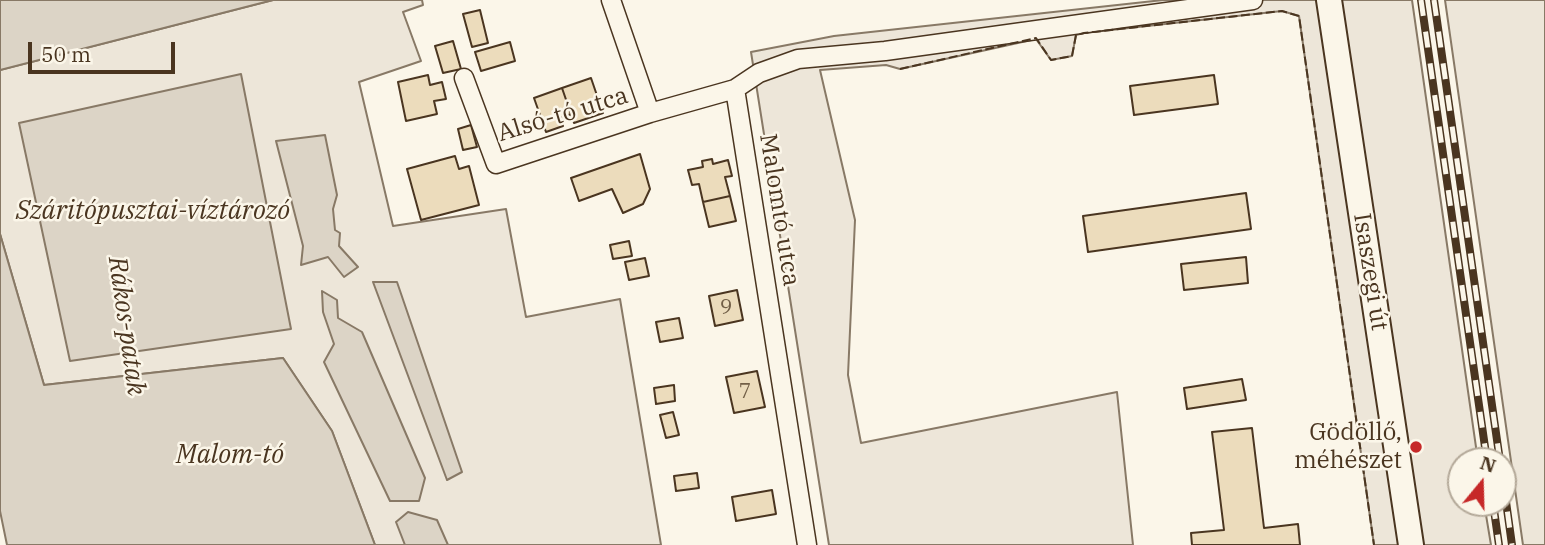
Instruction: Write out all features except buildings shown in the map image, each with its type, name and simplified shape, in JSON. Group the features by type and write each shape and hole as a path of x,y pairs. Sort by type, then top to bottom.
{"main road":[{"name":"Isaszegi út","path":"1328,0 1411,545"}],"street":[{"path":"611,0 650,113 735,89 759,73 798,59 885,51 1253,0"},
{"name":"Alsó-tó utca","path":"464,78 496,164 650,113"},
{"name":"Malomtó utca","path":"735,89 807,545"}],"shaded area":[{"path":"273,0 422,0 423,5 403,12 421,61 359,82 393,226 506,209 526,317 620,299 661,545 375,545 332,431 283,358 44,385 0,234 0,70"},
{"path":"1163,0 1412,0 1476,447 1447,447 1447,517 1486,517 1491,545 1374,545 1299,16 1282,11 1084,33 1076,35 1072,56 1051,60 1036,39 900,69 886,65 820,70 855,220 848,375 861,443 1117,392 1133,545 829,545 751,52 834,36"},
{"path":"1445,0 1545,0 1545,545 1523,545 1517,503 1517,447 1509,447"}],"water":[{"path":"0,0 273,0 0,70"},
{"name":"Száritópusztai-víztározó","path":"241,74 291,329 70,361 19,123"},
{"path":"325,135 337,195 333,209 335,230 340,233 339,246 358,267 344,277 328,257 301,265 303,246 276,141"},
{"name":"Malom-tó","path":"0,234 44,385 283,358 332,431 375,545 7,545 0,511"},
{"path":"373,282 397,282 462,472 447,480"},
{"path":"322,291 337,300 338,318 362,332 425,478 419,501 390,501 324,362 334,344 323,312"},
{"path":"408,512 437,520 448,545 405,545 396,522"}],"waterway":[{"name":"Rákos-patak","path":"129,347 134,381"}],"railway":[{"path":"1421,0 1485,447"},
{"path":"1434,0 1498,447"},
{"path":"1495,517 1499,545"},
{"path":"1508,517 1512,545"}],"fence":[{"path":"900,69 1036,38 1051,60 1072,56 1076,35 1084,33 1282,11 1299,16 1374,545"}],"place":[{"name":"Gödöllő, méhészet","path":"1416,447"}]}
